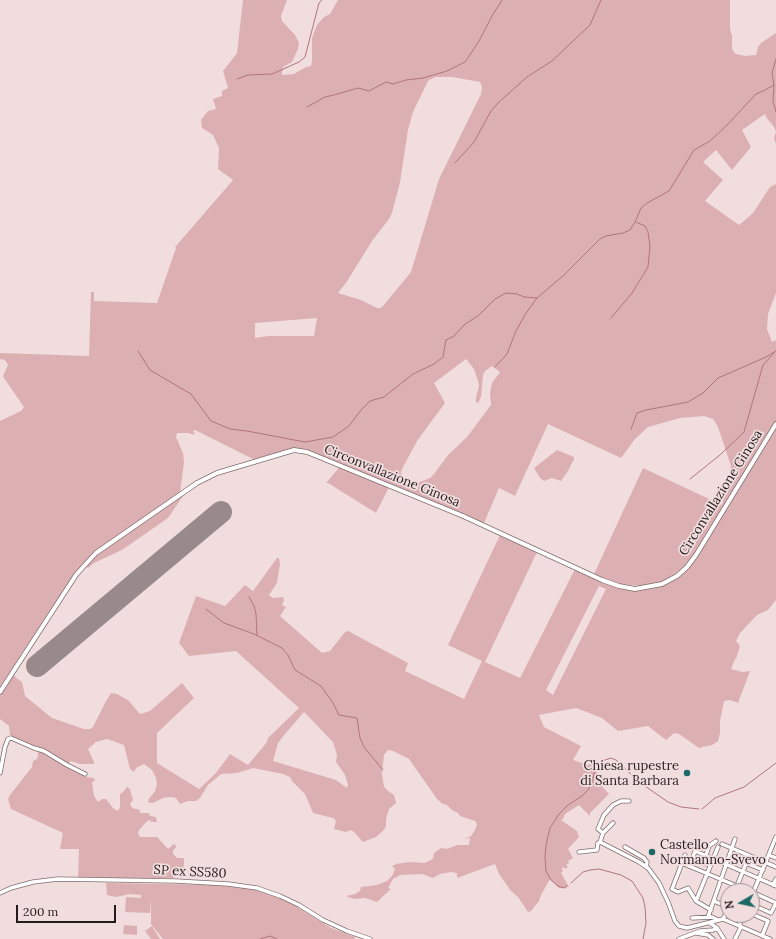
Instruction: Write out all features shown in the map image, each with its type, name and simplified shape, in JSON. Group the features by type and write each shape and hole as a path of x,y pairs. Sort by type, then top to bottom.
{"main road":[{"name":"Circonvallazione Ginosa","path":"0,692 76,575 96,553 197,483 217,473 294,450 307,452 463,516 602,580 619,586 635,589 662,584 677,576 687,567 696,555 776,424"}],"street":[{"path":"0,773 5,746 8,739 11,738 44,751 85,774"},
{"path":"602,833 598,829 604,815 612,805 621,801 629,801"},
{"path":"579,852 597,850 602,833 613,824"},
{"path":"757,883 774,848 776,837"},
{"path":"708,918 735,839"},
{"path":"706,855 710,846 716,841"},
{"path":"600,842 646,866 658,883 668,902 675,921 679,926 687,928 720,920"},
{"path":"722,844 776,867"},
{"path":"625,847 644,858 647,862 646,866"},
{"path":"696,901 718,847"},
{"path":"690,866 695,851 775,886 776,879"},
{"path":"685,855 672,889 678,892 688,888 696,901 711,910"},
{"path":"738,883 749,856"},
{"path":"771,856 776,858"},
{"path":"672,859 729,883"},
{"path":"736,859 763,870"},
{"path":"701,862 711,865"},
{"name":"SP ex SS580","path":"0,893 11,888 33,882 58,879 176,881 228,884 257,888 280,896 299,905 325,922 370,939"},
{"path":"760,896 775,901 771,913 760,908"},
{"path":"714,902 720,905"},
{"path":"692,918 720,920"},
{"path":"760,918 768,921 762,936"},
{"path":"710,923 717,928 724,939"},
{"path":"730,923 770,939"},
{"path":"737,938 741,923"},
{"path":"679,939 687,935 717,928"},
{"path":"695,933 708,935 713,939"}],"shaded area":[{"path":"243,0 287,0 281,16 282,21 295,35 299,43 292,62 283,67 282,75 294,74 306,67 311,66 312,38 317,25 324,17 330,14 338,0 730,0 730,29 732,36 732,48 736,54 745,56 756,55 758,47 761,43 776,33 776,132 765,114 742,130 751,147 732,170 716,150 703,162 723,180 705,201 739,225 753,213 770,187 776,184 776,293 768,314 767,329 772,342 776,340 776,422 697,551 682,569 662,582 641,586 619,584 594,574 643,468 722,505 731,466 718,427 713,419 704,416 680,418 648,427 635,439 621,458 548,424 515,496 499,488 484,523 309,451 305,450 255,460 195,430 193,431 195,435 188,433 177,433 176,437 183,453 184,462 180,493 89,558 0,691 0,421 21,411 24,407 3,376 8,365 5,360 0,359 0,353 89,356 91,292 94,292 94,301 157,303 176,248 175,246 233,180 218,169 219,148 213,135 202,128 201,120 208,111 216,109 213,99 222,96 222,91 228,88 223,71 237,53","holes":["435,77 452,77 480,82 482,87 481,94 439,179 411,272 383,306 377,308 361,300 338,293 392,213 400,182 408,130 413,112 428,81","317,318 314,336 268,336 255,338 255,323","466,359 474,369 478,381 479,386 476,398 476,402 478,403 481,397 483,375 485,371 492,366 500,372 492,383 490,393 491,405 467,437 448,455 430,478 414,484 404,478 401,473 417,441 445,403 434,383"]},
{"path":"776,132 776,144 774,138"},
{"path":"776,428 776,600 768,610 757,615 740,633 736,641 740,646 731,669 742,672 750,671 738,703 730,700 724,701 718,741 712,745 699,748 679,734 674,733 666,740 648,726 618,731 602,718 576,708 539,715 544,727 581,746 573,760 588,765 595,761 601,764 597,771 598,782 609,794 590,813 590,816 579,805 565,814 561,820 577,831 579,837 568,849 573,858 568,861 569,863 566,865 568,867 566,869 563,867 563,871 561,873 569,887 559,888 550,879 539,901 531,911 528,912 518,897 511,891 499,874 495,864 457,878 457,873 451,872 440,874 433,878 422,874 400,875 393,879 388,888 391,889 377,902 365,898 354,899 346,896 360,891 361,887 377,885 387,881 392,876 395,869 392,866 396,864 409,862 425,863 431,860 434,853 441,848 447,849 457,845 469,845 470,838 464,839 471,836 477,824 475,821 460,816 458,813 437,799 409,759 388,750 384,755 382,774 384,787 394,795 396,803 389,809 384,830 376,837 363,842 351,830 346,832 334,829 336,821 333,818 313,813 305,794 290,777 283,774 253,768 237,773 221,774 208,785 200,798 196,801 188,801 180,804 176,798 171,797 149,803 148,800 155,791 157,784 152,770 144,764 136,768 134,772 130,769 124,745 107,739 96,742 88,749 94,764 80,764 71,761 69,763 74,768 75,772 94,778 95,781 92,782 94,796 98,802 102,799 106,799 113,808 118,811 120,807 120,794 127,787 130,789 133,800 130,804 132,808 140,810 140,813 149,813 150,816 156,817 157,822 151,822 150,820 147,821 138,833 140,837 157,837 168,849 174,844 176,846 173,854 177,858 184,858 184,864 183,870 175,873 173,878 78,877 79,849 60,849 63,833 11,809 8,799 10,795 32,767 33,761 37,759 38,755 38,751 10,735 9,726 0,719 0,696 14,675 22,682 25,696 52,718 84,729 90,729 93,727 111,693 117,694 128,700 140,714 150,711 182,683 194,698 157,733 157,763 199,789 216,773 230,754 248,765 267,742 268,738 299,708 236,651 189,656 179,643 196,596 225,606 245,585 253,591 277,558 279,558 280,564 277,583 269,595 273,598 283,597 284,600 282,605 286,607 280,616 322,653 330,651 345,632 348,631 408,663 405,671 464,699 482,661 448,645 500,535 537,552 485,662 520,678 575,569 604,583 642,590 659,586 688,568 698,555","holes":["599,586 606,589 553,695 546,690","304,712 333,742 337,755 336,762 345,775 348,785 347,788 336,780 273,761 278,743"]},
{"path":"557,450 574,457 574,459 561,481 552,478 544,481 540,478 534,468"},
{"path":"338,466 389,487 376,513 326,483 338,469"},
{"path":"185,493 168,518 122,550 94,563 88,568 86,566 96,556"},
{"path":"106,883 232,885 247,887 268,892 289,902 331,928 356,937 354,939 163,939 151,924 151,898 150,913 125,912 126,897 141,898 141,895 130,894 116,897 107,895"},
{"path":"124,925 137,926 137,935 123,934"},
{"path":"152,926 160,939 151,939 145,931"}],"waterway":[{"path":"237,79 248,75 272,74 299,62 305,57 319,3 322,0"},
{"path":"307,107 325,97 358,88 369,91 386,82 393,84 406,80 423,78 447,71 465,62 479,41 502,0"},
{"path":"455,163 474,142 491,111 498,103 527,77 552,61 590,25 601,0"},
{"path":"138,351 150,370 191,394 211,421 230,429 305,442 333,437 349,426 370,401 384,397 413,374 434,364 443,357 446,340 454,336 464,325 479,315 495,299 506,293 537,298 564,275 600,239 630,230 641,208 669,191 694,150 710,141 756,94 774,85 772,73 776,59"},
{"path":"774,85 773,101 776,112"},
{"path":"611,318 632,293 648,267 650,246 648,232 645,226 636,222"},
{"path":"495,367 507,354 516,331 526,313 537,298"},
{"path":"631,429 637,413 688,402 703,393 718,378 766,357 776,351"},
{"path":"690,479 720,455 744,432 763,365 774,353"},
{"path":"249,597 256,614 257,635"},
{"path":"206,609 224,623 254,634 282,648 288,655 295,670 321,686 333,703 339,715 357,718 360,738 364,747 383,770"},
{"path":"567,886 564,888 558,886 551,880 546,871 546,845 550,828 559,814 588,790 592,783 595,769 599,763 611,758 616,760 639,782 668,802 681,807 699,809"},
{"path":"702,809 715,798 744,787 776,763"},
{"path":"571,883 583,872 599,869 621,875 632,881 643,898 645,907 646,923 643,939"},
{"path":"260,939 270,936 277,939"}],"runway":[{"path":"37,666 221,512"}],"place":[{"name":"Chiesa rupestre di Santa Barbara","path":"687,773"},
{"name":"Castello Normanno-Svevo","path":"652,852"}]}
